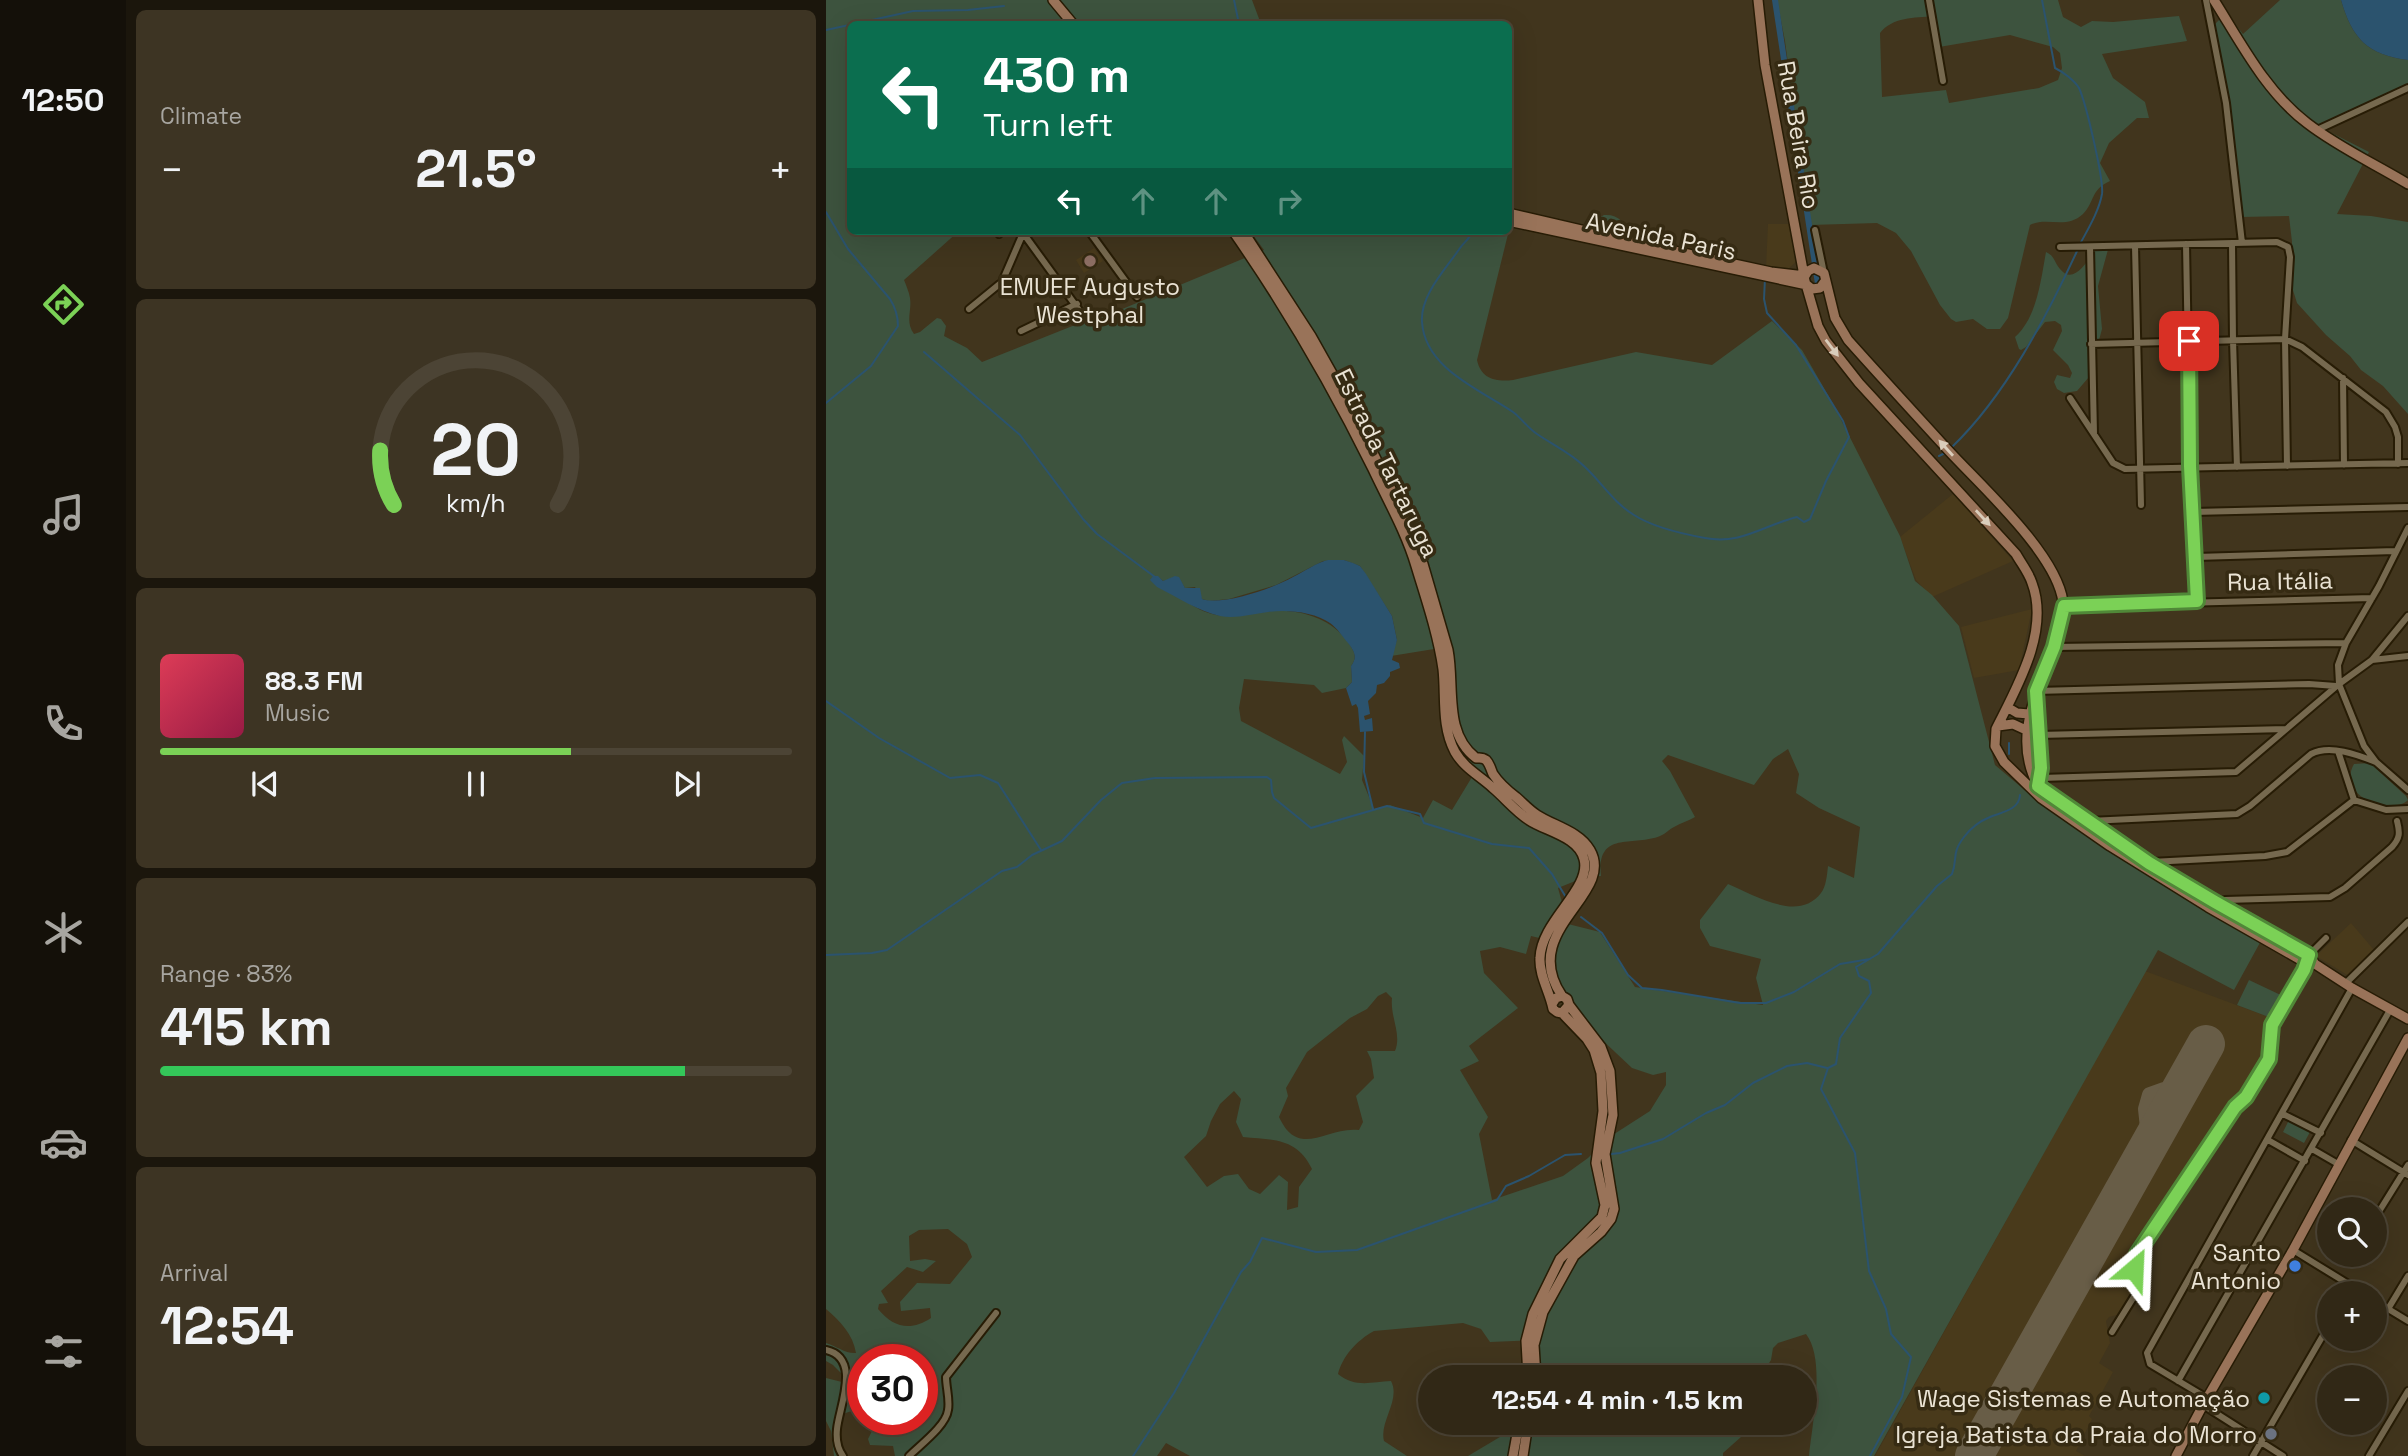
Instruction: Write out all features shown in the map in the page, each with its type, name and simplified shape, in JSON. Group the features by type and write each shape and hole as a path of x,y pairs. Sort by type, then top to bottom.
{"street":[{"path":"1053,0 1070,21"},
{"name":"Rua Beira Rio","path":"1758,0 1765,65 1806,281 1818,326 1826,341 1859,383 2016,554 2032,582 2036,611 2032,651 1998,726"},
{"path":"1929,0 1943,81"},
{"path":"2206,0 2226,103 2242,243"},
{"path":"2214,0 2274,92 2316,130 2408,184"},
{"path":"2316,130 2408,88"},
{"name":"Avenida Paris","path":"1512,214 1806,281"},
{"name":"Avenida Paris","path":"1512,222 1806,281"},
{"path":"1815,230 1835,317 1848,340 2019,526 2050,567 2063,602 2054,647 2036,691 2026,730 2030,766 2039,782 2087,821 2149,863 2310,960 2348,986 2408,1019"},
{"path":"968,309 1002,282 1023,235"},
{"path":"1026,235 1084,317"},
{"path":"1092,235 1137,297"},
{"name":"Estrada Tartaruga","path":"1236,235 1325,376 1406,537 1443,670 1447,731 1456,754 1469,769"},
{"name":"Estrada Tartaruga","path":"1246,235 1323,358 1408,523 1448,650 1455,730 1460,743 1476,758"},
{"path":"2060,247 2277,242 2288,247 2287,466"},
{"path":"2232,243 2237,467"},
{"path":"2186,244 2190,466 2197,601"},
{"path":"2135,246 2141,505"},
{"path":"2087,247 2094,434"},
{"path":"1814,268 1825,277 1818,289 1812,289 1806,281 1808,271 1814,268"},
{"path":"1021,331 1077,304"},
{"path":"2091,344 2286,339 2302,348 2386,412 2398,437 2398,464"},
{"path":"2343,378 2344,465"},
{"path":"2070,398 2113,463 2125,469 2408,463"},
{"path":"2193,512 2408,507"},
{"path":"2408,527 2346,643 2338,665 2338,685 2364,746 2376,762 2408,790"},
{"path":"2196,556 2395,551"},
{"name":"Rua Itália","path":"2063,602 2372,598"},
{"path":"2039,782 2236,772 2338,685 2372,660 2408,617"},
{"path":"2054,647 2346,643"},
{"path":"2372,660 2408,656"},
{"path":"2036,691 2338,685"},
{"path":"2036,691 2039,782"},
{"path":"2007,707 2017,713 2029,714"},
{"path":"2026,730 2013,724 1998,726 1995,746 2004,762 2041,798 2109,846 2208,907 2310,960"},
{"path":"2039,735 2286,729"},
{"path":"2343,766 2359,755 2364,746"},
{"path":"2087,821 2237,814 2311,754 2323,750 2339,751 2376,762"},
{"path":"2339,751 2354,800"},
{"path":"1527,1365 1526,1341 1533,1314 1560,1259 1602,1217 1605,1205 1596,1163 1603,1111 1601,1073 1594,1050 1566,1009 1567,999 1562,996 1550,971 1550,953 1556,933 1592,878 1593,858 1584,842 1576,835 1545,820 1528,808 1499,782 1485,759 1476,758 1469,769 1530,821 1569,841 1584,858 1582,880 1554,920 1541,949 1541,970 1555,1011 1566,1009"},
{"path":"1479,776 1485,773 1489,766"},
{"path":"2215,902 2330,897 2345,888 2392,847 2398,840 2400,831 2398,821 2386,810 2354,800"},
{"path":"2149,863 2265,856 2287,852 2354,800"},
{"path":"2386,810 2407,807"},
{"path":"2398,821 2407,807"},
{"path":"2283,1456 2150,1364 2147,1353 2283,1114 2348,986 2408,922"},
{"path":"2112,1332 2135,1295 2134,1269 2137,1254 2235,1107 2246,1097 2270,1054 2272,1025 2326,938"},
{"path":"1552,1003 1562,996"},
{"path":"1535,1365 1534,1345 1543,1312 1574,1256 1601,1232 1611,1219 1614,1209 1605,1153 1612,1115 1610,1071 1601,1047 1566,1009"},
{"path":"2178,1381 2390,1010"},
{"path":"2176,1456 2408,1038"},
{"path":"2283,1114 2321,1133"},
{"path":"2268,1140 2305,1161"},
{"path":"2351,1140 2406,1174"},
{"path":"2312,1149 2338,1164"},
{"path":"2387,1202 2406,1174 2408,1165"},
{"path":"2292,1250 2337,1281"},
{"path":"2408,1276 2388,1309 2408,1321"},
{"path":"909,1456 946,1417 946,1377 996,1312"},
{"path":"2253,1456 2317,1346"},
{"path":"826,1350 832,1351 840,1360 847,1381 836,1433 838,1448 843,1456"},
{"path":"2369,1456 2408,1391"},
{"path":"1513,1456 1517,1435"},
{"path":"1523,1456 1526,1435"}],"shaded area":[{"path":"1768,224 1791,224 1796,262 1789,268 1766,268"},
{"name":"EMUEF Augusto Westphal","path":"1094,248 1103,261 1084,273 1076,260"},
{"path":"1953,494 2013,561 1932,597 1916,580 1900,537"},
{"path":"2032,609 2019,670 1974,678 1961,627"},
{"path":"2351,923 2374,950 2349,976 2316,956"},
{"path":"2145,971 2274,1019 2265,1031 2270,1053 2245,1094 2232,1107 2183,1182 2164,1204 2163,1211 2132,1258 2134,1293 2124,1313 2109,1317 2106,1321 2110,1343 2099,1363 2113,1372 2089,1416 2092,1419 2076,1451 2085,1456 1875,1456"}],"green space":[{"path":"826,0 1252,0 1260,21 847,21 847,235 955,235 904,280 910,298 909,321 914,334 937,318 941,319 946,326 944,336 967,348 982,362 1095,317 1103,317 1264,250 1253,235 1508,235 1477,360 1482,371 1495,380 1513,380 1636,352 1712,365 1772,321 1802,350 1832,402 1900,536 1915,581 1932,595 1959,626 1995,765 2040,803 2186,896 2262,939 2234,990 2158,950 1874,1456 1809,1456 1812,1435 1817,1435 1817,1365 1806,1334 1778,1343 1773,1348 1768,1365 1539,1365 1536,1340 1490,1342 1481,1329 1463,1323 1374,1331 1351,1350 1340,1368 1338,1374 1351,1381 1391,1381 1393,1396 1384,1426 1384,1441 1407,1456 1190,1456 1166,1443 1157,1456 895,1456 893,1446 870,1445 870,1435 938,1435 938,1344 853,1344 845,1328 826,1309","holes":["1344,560 1360,566 1392,616 1397,640 1391,656 1434,649 1446,742 1472,777 1452,810 1433,800 1423,818 1390,805 1374,809 1362,780 1364,756 1344,736 1342,740 1347,762 1340,774 1241,721 1239,708 1244,679 1314,685 1322,693 1346,688 1352,682 1351,666 1355,657 1353,651 1333,627 1314,617 1293,612 1271,611 1234,616 1212,614 1188,603 1153,576 1163,581 1181,582 1185,588 1195,587 1202,599 1209,601 1229,599 1276,585 1323,561","1788,749 1799,774 1796,793 1819,808 1860,827 1854,878 1828,866 1821,893 1812,902 1801,906 1776,904 1728,884 1700,920 1700,928 1710,946 1761,959 1756,978 1763,1005 1635,987 1600,932 1568,924 1558,888 1585,877 1601,876 1601,862 1604,852 1610,846 1660,836 1695,817 1662,761 1668,755 1754,785 1773,759","1531,936 1556,942 1552,966 1555,978 1598,1036 1632,1068 1653,1075 1666,1072 1666,1085 1650,1111 1608,1138 1588,1158 1563,1176 1492,1200 1479,1134 1488,1117 1460,1070 1479,1061 1469,1046 1518,1008 1484,973 1480,951 1500,947 1526,954","1386,992 1392,998 1397,1045 1395,1051 1367,1051 1374,1078 1356,1096 1363,1122 1359,1130 1335,1132 1314,1138 1295,1137 1279,1117 1288,1096 1286,1088 1307,1052","1234,1091 1241,1099 1236,1122 1243,1137 1284,1142 1299,1151 1312,1169 1299,1187 1298,1207 1287,1210 1288,1182 1279,1175 1260,1194 1249,1189 1238,1174 1224,1176 1207,1187 1184,1157 1206,1136 1220,1104","948,1229 967,1244 972,1257 950,1284 917,1283 900,1302 901,1311 930,1308 931,1318 909,1326 902,1326 890,1320 878,1309 879,1304 888,1303 881,1291 907,1267 923,1272 936,1261 910,1261 909,1236 919,1230"]},
{"path":"1777,0 2058,0 2063,17 2081,27 2092,21 2113,22 2179,16 2187,41 2102,54 2113,78 2145,102 2149,118 2137,118 2109,143 2100,163 2110,181 2099,188 2083,214 2070,221 2030,225 2008,318 2000,329 1987,329 1973,319 1956,322 1951,319 1940,305 1911,251 1896,233 1877,223 1810,225","holes":["1933,16 1939,47 2010,35 2053,47 2060,53 2062,68 2058,80 2039,88 1949,103 1946,90 1882,97 1880,33 1885,28 1904,19"]},
{"path":"2280,0 2341,0 2350,25 2363,42 2382,54 2408,60 2408,87 2322,128 2369,152 2337,214 2408,222 2408,414 2383,386 2361,370 2350,356 2326,335 2297,303 2292,287 2289,216 2241,217 2215,24 2221,18 2230,18 2243,34"},
{"path":"1604,215 1621,220 1626,238 1589,229 1595,220"},
{"path":"2101,243 2109,246 2098,286 2102,329 2089,377 2077,391 2064,393 2057,389 2054,382 2057,375 2070,378 2072,373 2053,350 2062,331 2061,325 2055,321 2045,322 2021,350 2015,337 2033,309 2046,252 2053,257 2060,269 2072,275 2078,272"},
{"path":"2370,763 2408,800 2400,805 2378,805 2358,794 2352,786 2350,775 2354,764"},
{"path":"2249,980 2287,998 2274,1019 2237,1005"},
{"path":"2289,1120 2310,1132 2304,1143 2283,1132"},
{"path":"826,1343 845,1351 847,1413 840,1415 840,1441 845,1456 834,1456 831,1431 826,1421 826,1378 842,1382 843,1375 826,1361"},
{"path":"1503,1435 1742,1435 1723,1456 1468,1456"}],"water":[{"path":"2341,0 2408,0 2408,60 2382,54 2363,42 2350,25"},
{"path":"1328,560 1344,560 1360,566 1392,616 1397,640 1392,660 1399,663 1400,668 1390,672 1384,683 1377,685 1376,693 1368,701 1370,714 1364,716 1365,720 1372,718 1373,731 1360,732 1358,708 1356,704 1352,706 1346,688 1352,682 1351,666 1354,654 1330,623 1317,616 1292,611 1238,617 1220,616 1188,603 1157,587 1150,580 1153,576 1158,576 1163,581 1179,577 1185,588 1200,588 1202,599 1222,600 1274,586"}],"waterway":[{"path":"1234,0 1238,21"},
{"path":"1775,0 1818,284"},
{"path":"2042,0 2055,68 2074,82 2082,96 2102,186 2101,200 2080,244"},
{"path":"867,21 913,11 1004,6"},
{"path":"826,30 847,25"},
{"path":"826,212 848,249 890,299 898,326 871,366 826,403"},
{"path":"1470,235 1435,283 1425,302 1422,322 1425,338 1433,353 1457,376 1513,412 1534,432 1580,462 1627,510 1659,527 1705,538 1730,539 1785,520 1797,517 1804,522 1810,519 1849,437 1843,421 1796,345 1767,313 1764,299 1765,278"},
{"path":"1952,447 1990,404 2024,354 2078,249"},
{"path":"924,352 1020,435 1097,534 1155,577"},
{"path":"1939,456 1945,453"},
{"path":"2066,601 2194,594"},
{"path":"826,701 879,738 950,778 980,775 998,783 1041,850"},
{"path":"1365,732 1364,772 1373,809"},
{"path":"2009,743 2009,754"},
{"path":"826,955 887,950 1002,871 1017,867 1032,855 1062,841 1101,800 1122,783 1155,778 1267,777 1271,780 1274,798 1311,828 1387,806 1420,814 1424,823 1492,844 1529,848 1552,874 1567,899"},
{"path":"1870,1456 1902,1397 1911,1357 1891,1334 1886,1309 1869,1271 1855,1153 1821,1089 1828,1068 1836,1064 1840,1038 1871,993 1869,981 1859,976 1856,967 1878,954 1937,886 1952,874 1957,848 1969,831 1986,819 2013,807 2020,795"},
{"path":"1581,917 1602,933 1628,975 1642,988 1740,1003 1766,1003 1794,992 1840,964 1870,959"},
{"path":"1611,1154 1663,1139 1706,1113 1725,1105 1753,1083 1787,1066 1807,1063 1827,1068"},
{"path":"1133,1456 1174,1393 1262,1238 1316,1252 1357,1250 1497,1200 1506,1186 1565,1155 1581,1154"}],"taxiway":[{"path":"2141,1160 2149,1137 2146,1109 2150,1095 2164,1090 2179,1092"}],"runway":[{"path":"1974,1456 2206,1044"}],"place":[{"name":"EMUEF Augusto Westphal","path":"1090,261"},
{"name":"Santo Antonio","path":"2295,1266"},
{"name":"Wage Sistemas e Automação","path":"2264,1398"},
{"name":"Igreja Batista da Praia do Morro","path":"2271,1434"}],"route":[{"path":"2134,1269 2137,1254 2235,1107 2246,1097 2269,1059 2272,1025 2304,970 2309,955 2149,863 2038,786 2041,768 2036,691 2054,647 2064,606 2197,601 2190,466 2189,341"}]}
